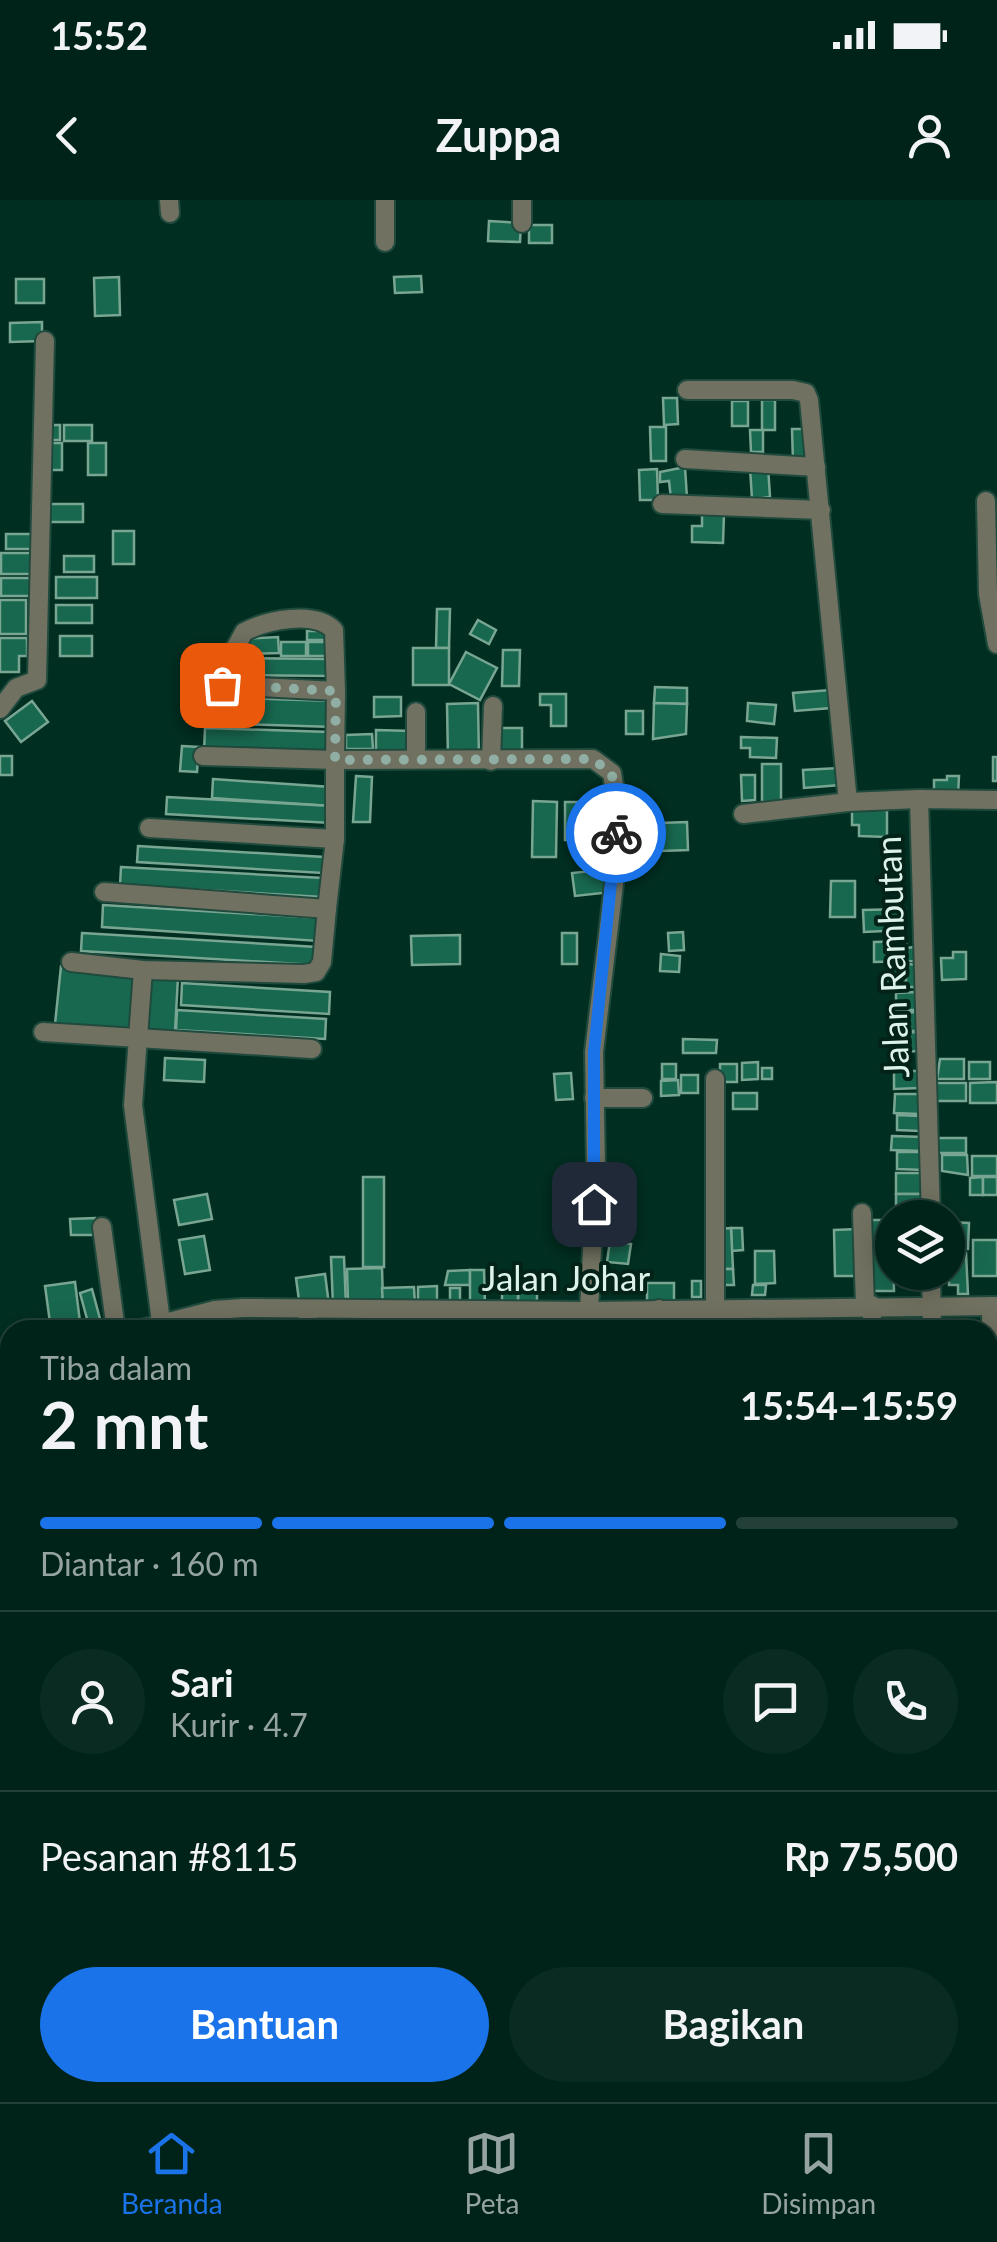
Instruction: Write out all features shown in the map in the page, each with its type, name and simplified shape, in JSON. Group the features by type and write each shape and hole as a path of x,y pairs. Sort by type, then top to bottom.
{"street":[{"path":"385,200 385,242"},
{"path":"522,200 522,223"},
{"path":"0,709 16,688 37,680 46,341"},
{"path":"688,390 806,393 848,802"},
{"path":"685,459 816,467"},
{"path":"986,501 988,594 997,644"},
{"path":"662,504 820,510"},
{"path":"70,962 143,970 316,972 322,962 335,839 336,691 334,630 317,621 275,620 244,632 226,665 222,685 336,691"},
{"path":"491,761 493,706"},
{"path":"416,712 416,757"},
{"path":"203,756 593,759 612,774 617,805 614,884 594,1052 589,1311"},
{"path":"744,814 848,802 918,800"},
{"name":"Jalan Rambutan","path":"930,1200 918,800 997,800"},
{"path":"149,828 335,839"},
{"path":"104,892 327,909"},
{"path":"143,970 133,1105 162,1320"},
{"path":"43,1032 312,1049"},
{"path":"716,1079 716,1308"},
{"path":"594,1098 643,1098"},
{"path":"862,1214 871,1320"},
{"path":"102,1228 115,1320"},
{"path":"932,1290 932,1320"},
{"name":"Jalan Johar","path":"171,1320 214,1310 308,1309 561,1320 589,1311 994,1306"},
{"path":"308,1309 308,1320"},
{"path":"659,1309 660,1320"},
{"path":"213,1320 214,1310"}],"building":[{"path":"489,221 521,223 520,242 488,241"},
{"path":"529,225 552,225 552,243 529,243"},
{"path":"421,276 422,292 395,293 394,277"},
{"path":"119,277 120,315 95,316 94,278"},
{"path":"16,279 44,279 44,303 16,303"},
{"path":"42,322 42,341 10,342 10,323"},
{"path":"663,398 677,398 678,424 664,425"},
{"path":"762,400 775,400 775,430 762,430"},
{"path":"732,401 748,401 748,426 732,426"},
{"path":"51,425 60,425 60,440 51,440"},
{"path":"64,425 92,425 92,441 64,441"},
{"path":"650,427 666,427 666,461 651,461"},
{"path":"792,429 805,429 807,461 793,462"},
{"path":"750,430 763,430 763,452 751,452"},
{"path":"51,443 62,443 62,470 51,470"},
{"path":"88,443 106,443 106,475 88,475"},
{"path":"768,466 770,497 752,499 750,468"},
{"path":"685,467 687,498 671,499 669,481 660,482 660,472"},
{"path":"657,469 658,500 640,500 639,470"},
{"path":"49,504 83,504 83,522 49,522"},
{"path":"702,514 724,514 723,543 692,542 692,526 702,526"},
{"path":"113,531 134,531 134,564 113,564"},
{"path":"6,534 32,534 32,549 6,549"},
{"path":"1,553 32,553 32,574 1,574"},
{"path":"64,556 94,556 94,572 64,572"},
{"path":"56,577 97,577 97,598 56,598"},
{"path":"1,578 33,578 33,596 1,596"},
{"path":"0,600 26,600 26,634 0,634"},
{"path":"56,605 92,605 92,623 56,623"},
{"path":"437,609 450,609 449,648 436,648"},
{"path":"478,620 496,630 489,644 470,634"},
{"path":"307,631 329,631 329,640 307,640"},
{"path":"60,636 92,636 92,656 60,656"},
{"path":"278,637 279,653 243,654 243,639"},
{"path":"0,638 27,638 27,656 19,656 19,672 0,672"},
{"path":"281,642 306,642 306,656 281,656"},
{"path":"308,642 329,642 329,656 308,656"},
{"path":"413,648 449,648 449,685 413,685"},
{"path":"503,650 520,650 519,686 502,686"},
{"path":"466,652 497,668 480,700 449,684"},
{"path":"231,658 331,659 331,676 231,675"},
{"path":"655,687 687,688 687,704 654,703"},
{"path":"830,690 831,708 795,711 793,693"},
{"path":"540,694 566,694 566,726 551,726 551,705 540,705"},
{"path":"204,697 335,701 334,727 203,723"},
{"path":"374,697 401,697 401,716 374,717"},
{"path":"32,701 48,722 21,742 5,721"},
{"path":"478,703 479,759 448,760 447,704"},
{"path":"654,703 687,704 686,734 653,739"},
{"path":"748,703 776,705 774,724 747,721"},
{"path":"626,711 643,711 643,734 626,734"},
{"path":"205,728 329,732 329,756 204,752"},
{"path":"494,728 522,728 522,758 499,759"},
{"path":"376,730 412,731 412,751 376,751"},
{"path":"372,734 373,749 346,749 346,735"},
{"path":"741,737 777,738 776,758 750,757 750,748 741,748"},
{"path":"182,746 199,747 197,772 180,771"},
{"path":"0,756 12,756 12,775 0,775"},
{"path":"993,757 997,757 997,781 993,781"},
{"path":"762,764 781,764 781,802 762,802"},
{"path":"839,768 840,785 804,788 803,770"},
{"path":"741,775 755,775 755,800 742,801"},
{"path":"356,776 372,777 370,822 353,822"},
{"path":"947,776 959,776 958,796 934,795 934,780 947,780"},
{"path":"213,779 331,787 330,806 212,798"},
{"path":"167,797 332,806 331,823 166,814"},
{"path":"533,801 557,802 556,857 532,857"},
{"path":"565,802 588,802 588,840 565,840"},
{"path":"852,809 887,810 887,837 859,836 859,825 852,825"},
{"path":"687,822 688,850 661,851 660,823"},
{"path":"138,846 324,857 323,873 137,862"},
{"path":"121,867 323,878 322,897 120,885"},
{"path":"609,869 612,892 575,896 572,873"},
{"path":"831,881 855,881 855,917 830,917"},
{"path":"103,905 320,918 319,941 102,927"},
{"path":"905,909 906,930 864,932 863,910"},
{"path":"683,932 684,950 669,951 668,933"},
{"path":"82,933 317,947 316,965 81,951"},
{"path":"562,933 577,933 577,964 562,964"},
{"path":"460,935 460,964 412,965 411,936"},
{"path":"906,941 906,948 915,947 915,961 874,962 874,942"},
{"path":"953,952 966,952 966,979 942,980 941,958 953,958"},
{"path":"661,954 680,956 679,972 660,971"},
{"path":"887,964 906,964 906,987 887,986"},
{"path":"906,964 920,965 920,987 906,987"},
{"path":"61,966 136,973 129,1031 55,1024"},
{"path":"145,976 178,977 175,1032 142,1031"},
{"path":"182,983 330,992 329,1014 181,1005"},
{"path":"915,992 916,1010 896,1010 896,993"},
{"path":"177,1010 326,1019 325,1039 176,1030"},
{"path":"918,1012 918,1031 890,1031 889,1013"},
{"path":"921,1032 921,1051 892,1052 892,1033"},
{"path":"683,1039 717,1040 716,1053 683,1053"},
{"path":"165,1058 205,1060 204,1082 164,1080"},
{"path":"940,1059 964,1059 964,1079 937,1079"},
{"path":"758,1062 758,1079 742,1080 742,1063"},
{"path":"969,1062 990,1062 990,1079 969,1079"},
{"path":"662,1064 676,1064 676,1079 662,1079"},
{"path":"720,1064 737,1064 737,1082 720,1082"},
{"path":"762,1068 772,1068 772,1079 762,1079"},
{"path":"894,1071 919,1071 920,1088 894,1089"},
{"path":"571,1073 573,1099 556,1100 554,1074"},
{"path":"681,1075 698,1075 698,1093 681,1093"},
{"path":"678,1080 679,1095 661,1096 661,1081"},
{"path":"997,1082 997,1103 970,1103 970,1083"},
{"path":"936,1083 966,1083 966,1101 936,1101"},
{"path":"733,1093 757,1093 757,1109 733,1109"},
{"path":"895,1094 919,1094 919,1114 894,1113"},
{"path":"897,1115 920,1116 920,1131 897,1130"},
{"path":"892,1136 924,1137 924,1151 891,1150"},
{"path":"938,1138 966,1138 966,1153 938,1153"},
{"path":"897,1152 924,1152 924,1170 897,1169"},
{"path":"942,1155 967,1155 968,1175 942,1171"},
{"path":"972,1156 997,1156 997,1176 972,1176"},
{"path":"896,1173 922,1173 922,1194 896,1194"},
{"path":"363,1177 384,1177 384,1267 363,1267"},
{"path":"983,1177 983,1195 970,1195 970,1178"},
{"path":"983,1177 997,1177 997,1195 983,1195"},
{"path":"207,1194 212,1219 179,1225 174,1200"},
{"path":"896,1194 922,1194 922,1200 896,1200"},
{"path":"95,1218 95,1235 71,1235 70,1219"},
{"path":"867,1220 875,1220 875,1290 894,1291 868,1291"},
{"path":"965,1223 969,1223 965,1249"},
{"path":"731,1228 742,1228 743,1250 732,1251"},
{"path":"731,1228 733,1269 720,1269 718,1229"},
{"path":"858,1229 859,1276 835,1276 834,1230"},
{"path":"204,1236 210,1270 185,1274 179,1240"},
{"path":"973,1240 997,1240 997,1276 973,1276"},
{"path":"610,1241 631,1244 628,1264 607,1262"},
{"path":"755,1251 774,1251 775,1283 755,1284"},
{"path":"966,1253 968,1294 958,1294 958,1290 965,1290"},
{"path":"331,1257 344,1257 346,1306 333,1306"},
{"path":"382,1268 383,1302 348,1303 347,1269"},
{"path":"720,1269 733,1269 734,1285 721,1285"},
{"path":"470,1270 470,1285 445,1285 448,1271"},
{"path":"470,1270 484,1270 485,1305 470,1305"},
{"path":"325,1274 329,1305 300,1308 296,1278"},
{"path":"502,1274 518,1274 518,1306 502,1307"},
{"path":"519,1279 537,1279 537,1304 518,1304"},
{"path":"692,1281 701,1281 701,1297 692,1297"},
{"path":"75,1282 80,1320 50,1320 45,1286"},
{"path":"647,1283 674,1283 674,1302 647,1301"},
{"path":"753,1285 766,1285 765,1295 752,1295"},
{"path":"437,1286 437,1307 418,1307 418,1287"},
{"path":"414,1287 415,1306 383,1307 382,1288"},
{"path":"450,1288 460,1288 460,1304 450,1304"},
{"path":"92,1289 100,1320 87,1320 80,1293"}],"way so far":[{"path":"222,685 336,691 335,760 593,759 612,774 616,833"}],"route":[{"path":"594,1204 594,1052 609,936 616,833"}]}
